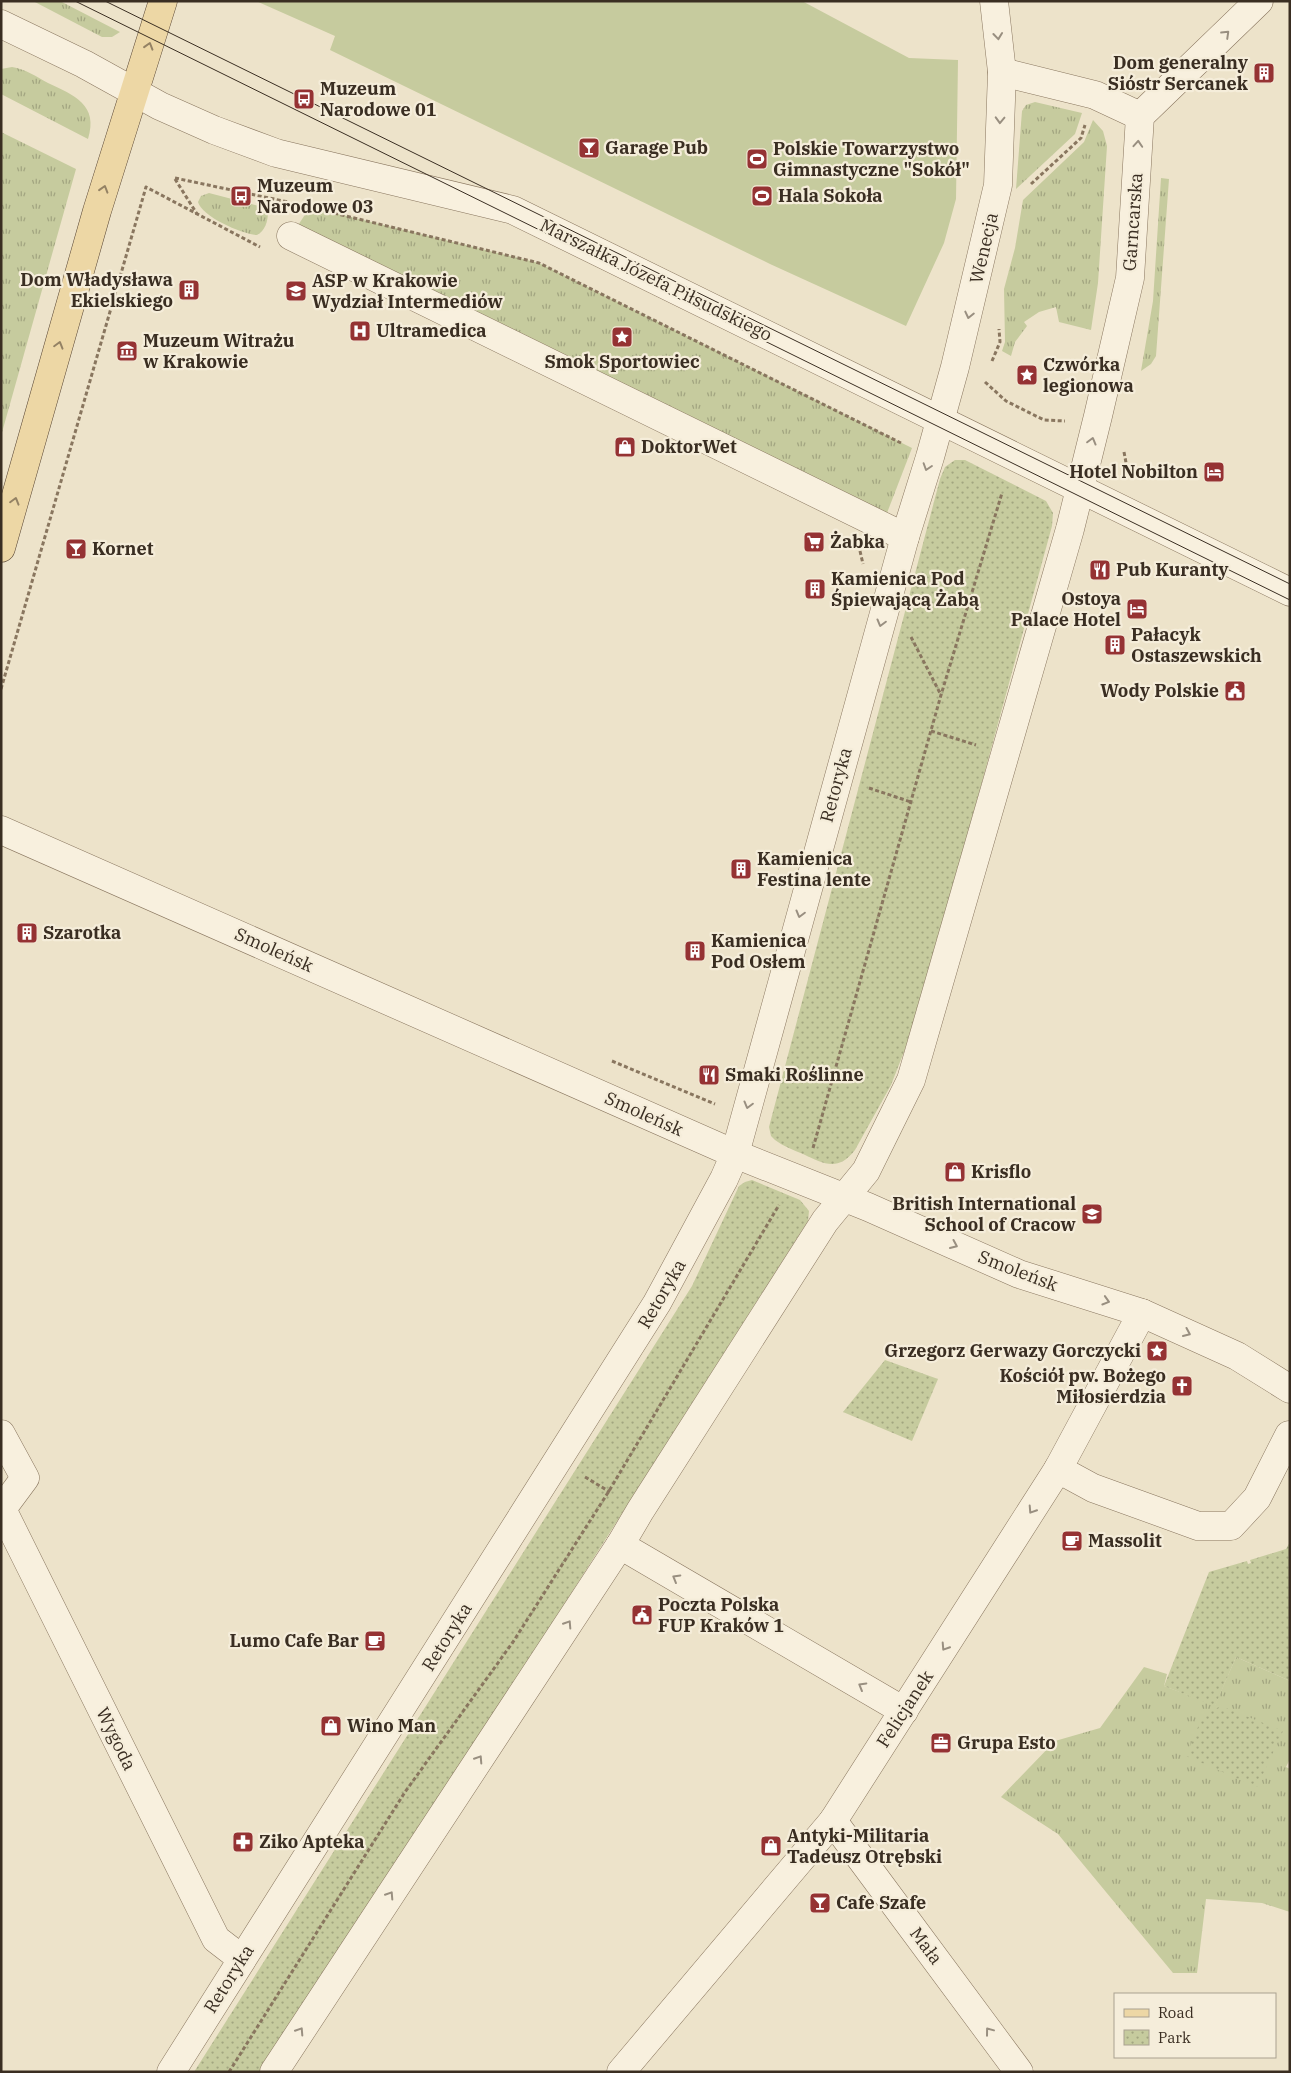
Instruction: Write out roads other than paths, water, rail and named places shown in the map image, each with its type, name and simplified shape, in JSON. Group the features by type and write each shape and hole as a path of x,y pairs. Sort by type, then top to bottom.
{"main road":[{"path":"1,548 97,211 163,1"}],"street":[{"name":"Wenecja","path":"940,420 967,322 998,185 1002,72 994,1"},
{"path":"1002,72 1095,94 1140,116 1259,1"},
{"name":"Marszałka Józefa Piłsudskiego","path":"1,24 84,64 160,106 214,130 276,153 513,210 1290,592"},
{"name":"Garncarska","path":"1079,489 1130,278 1140,116"},
{"path":"291,236 905,537"},
{"name":"Retoryka","path":"171,2072 674,1276 724,1179 735,1154 905,537 940,420"},
{"path":"274,2072 620,1545 640,1510 825,1221 866,1172 911,1080 1070,529 1079,489"},
{"name":"Smoleńsk","path":"1,830 735,1154 845,1198 1019,1274 1142,1313 1237,1356 1290,1389"},
{"name":"Felicjanek","path":"621,2072 833,1821 1058,1469 1142,1313"},
{"path":"1,1434 25,1478 2,1509"},
{"path":"1058,1469 1093,1488 1198,1526 1231,1526 1257,1498 1289,1435"},
{"name":"Wygoda","path":"2,1509 216,1939 242,1959"},
{"path":"620,1545 904,1711"},
{"name":"Mała","path":"833,1821 1019,2072"}],"tram line":[{"path":"75,1 1290,600"},
{"path":"105,1 1290,584"}],"place":[{"name":"Dom generalny Sióstr Sercanek","path":"1264,73"},
{"name":"Muzeum Narodowe 01","path":"304,99"},
{"name":"Garage Pub","path":"589,148"},
{"name":"Polskie Towarzystwo Gimnastyczne \"Sokół\"","path":"757,159"},
{"name":"Muzeum Narodowe 03","path":"241,196"},
{"name":"Hala Sokoła","path":"762,196"},
{"name":"Dom Władysława Ekielskiego","path":"189,290"},
{"name":"ASP w Krakowie Wydział Intermediów","path":"296,291"},
{"name":"Ultramedica","path":"360,331"},
{"name":"Smok Sportowiec","path":"622,337"},
{"name":"Muzeum Witrażu w Krakowie","path":"127,351"},
{"name":"Czwórka legionowa","path":"1027,375"},
{"name":"DoktorWet","path":"625,447"},
{"name":"Hotel Nobilton","path":"1214,472"},
{"name":"Żabka","path":"814,542"},
{"name":"Kornet","path":"76,549"},
{"name":"Pub Kuranty","path":"1100,570"},
{"name":"Kamienica Pod Śpiewającą Żabą","path":"815,589"},
{"name":"Ostoya Palace Hotel","path":"1137,609"},
{"name":"Pałacyk Ostaszewskich","path":"1115,645"},
{"name":"Wody Polskie","path":"1235,691"},
{"name":"Kamienica Festina lente","path":"741,869"},
{"name":"Szarotka","path":"27,933"},
{"name":"Kamienica Pod Osłem","path":"695,951"},
{"name":"Smaki Roślinne","path":"709,1075"},
{"name":"Krisflo","path":"955,1172"},
{"name":"British International School of Cracow","path":"1092,1214"},
{"name":"Grzegorz Gerwazy Gorczycki","path":"1157,1351"},
{"name":"Kościół pw. Bożego Miłosierdzia","path":"1182,1386"},
{"name":"Massolit","path":"1072,1541"},
{"name":"Poczta Polska FUP Kraków 1","path":"642,1615"},
{"name":"Lumo Cafe Bar","path":"375,1641"},
{"name":"Wino Man","path":"331,1726"},
{"name":"Grupa Esto","path":"941,1743"},
{"name":"Ziko Apteka","path":"243,1842"},
{"name":"Antyki-Militaria Tadeusz Otrębski","path":"771,1846"},
{"name":"Cafe Szafe","path":"820,1903"}]}
